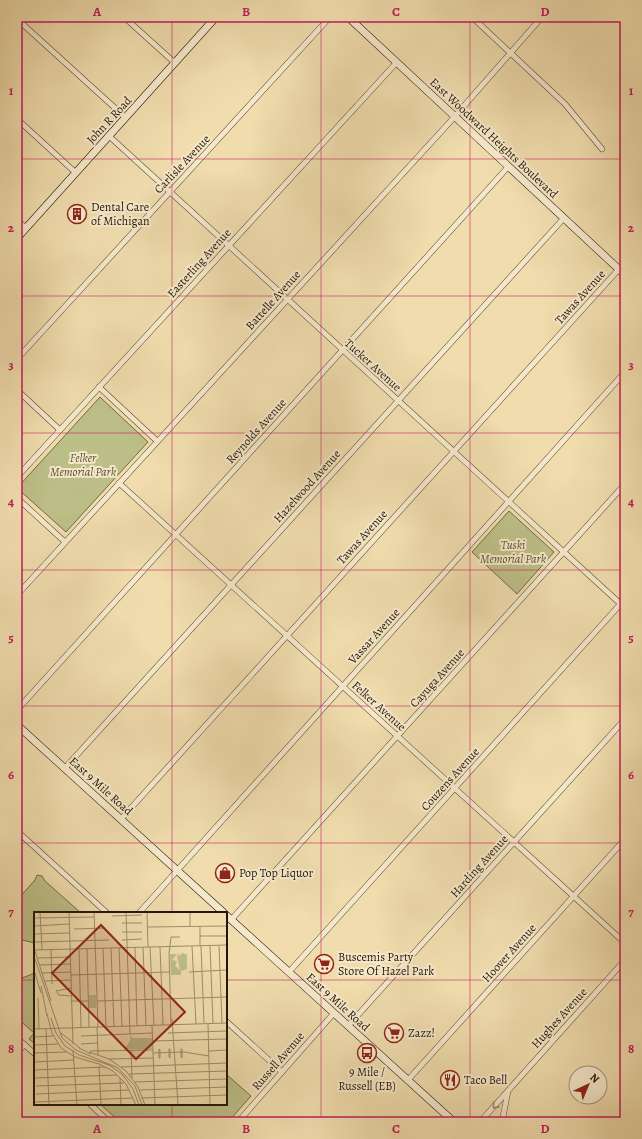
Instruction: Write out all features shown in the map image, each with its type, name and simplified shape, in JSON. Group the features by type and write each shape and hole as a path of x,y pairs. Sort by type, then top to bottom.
{"main road":[{"name":"John R Road","path":"17,238 216,17"},
{"name":"East Woodward Heights Boulevard","path":"348,17 625,275"},
{"name":"East 9 Mile Road","path":"17,725 223,912"},
{"name":"East 9 Mile Road","path":"229,918 454,1122"}],"street":[{"path":"124,17 175,63"},
{"name":"Carlisle Avenue","path":"17,359 330,17"},
{"path":"472,17 565,104 602,149"},
{"name":"Battelle Avenue","path":"17,595 455,116 542,17"},
{"path":"17,19 126,118"},
{"name":"Easterling Avenue","path":"17,477 397,62"},
{"path":"17,119 76,173"},
{"name":"Tucker Avenue","path":"109,136 342,351 623,606"},
{"name":"Reynolds Avenue","path":"17,710 509,166"},
{"name":"Hazelwood Avenue","path":"65,768 564,218"},
{"path":"17,220 26,228"},
{"name":"Tawas Avenue","path":"121,819 619,269"},
{"name":"Vassar Avenue","path":"140,912 625,372"},
{"path":"99,387 157,441"},
{"path":"17,390 60,430"},
{"name":"Felker Avenue","path":"119,483 625,943"},
{"name":"Cayuga Avenue","path":"229,918 397,737 625,484"},
{"path":"17,498 66,542"},
{"name":"Couzens Avenue","path":"289,972 454,789 623,606 625,599"},
{"name":"Harding Avenue","path":"348,1026 625,719"},
{"path":"17,831 106,912"},
{"name":"Hoover Avenue","path":"408,1080 625,839"},
{"name":"Hughes Avenue","path":"480,1122 625,960"},
{"name":"Russell Avenue","path":"238,1122 334,1013"},
{"path":"227,1022 282,1072"},
{"path":"17,1038 34,1053"},
{"path":"17,1053 24,1045"},
{"path":"502,1122 508,1090"},
{"path":"91,1105 110,1122"}],"green space":[{"name":"Felker Memorial Park","path":"100,397 148,442 66,532 17,488"},
{"name":"Tuski Memorial Park","path":"509,511 554,552 517,594 472,552"},
{"path":"37,875 42,876 45,881 80,912 34,912 34,943 17,939 17,900 35,880"},
{"path":"34,973 34,1033 17,1018 17,980"},
{"path":"34,1033 34,1043 29,1039"},
{"path":"227,1075 251,1096 228,1122 120,1122 101,1105 227,1105"}],"place":[{"name":"Dental Care of Michigan","path":"77,214"},
{"name":"Pop Top Liquor","path":"225,873"},
{"name":"Buscemis Party Store Of Hazel Park","path":"324,964"},
{"name":"Zazz!","path":"394,1033"},
{"name":"9 Mile / Russell (EB)","path":"367,1053"},
{"name":"Taco Bell","path":"450,1080"}]}
